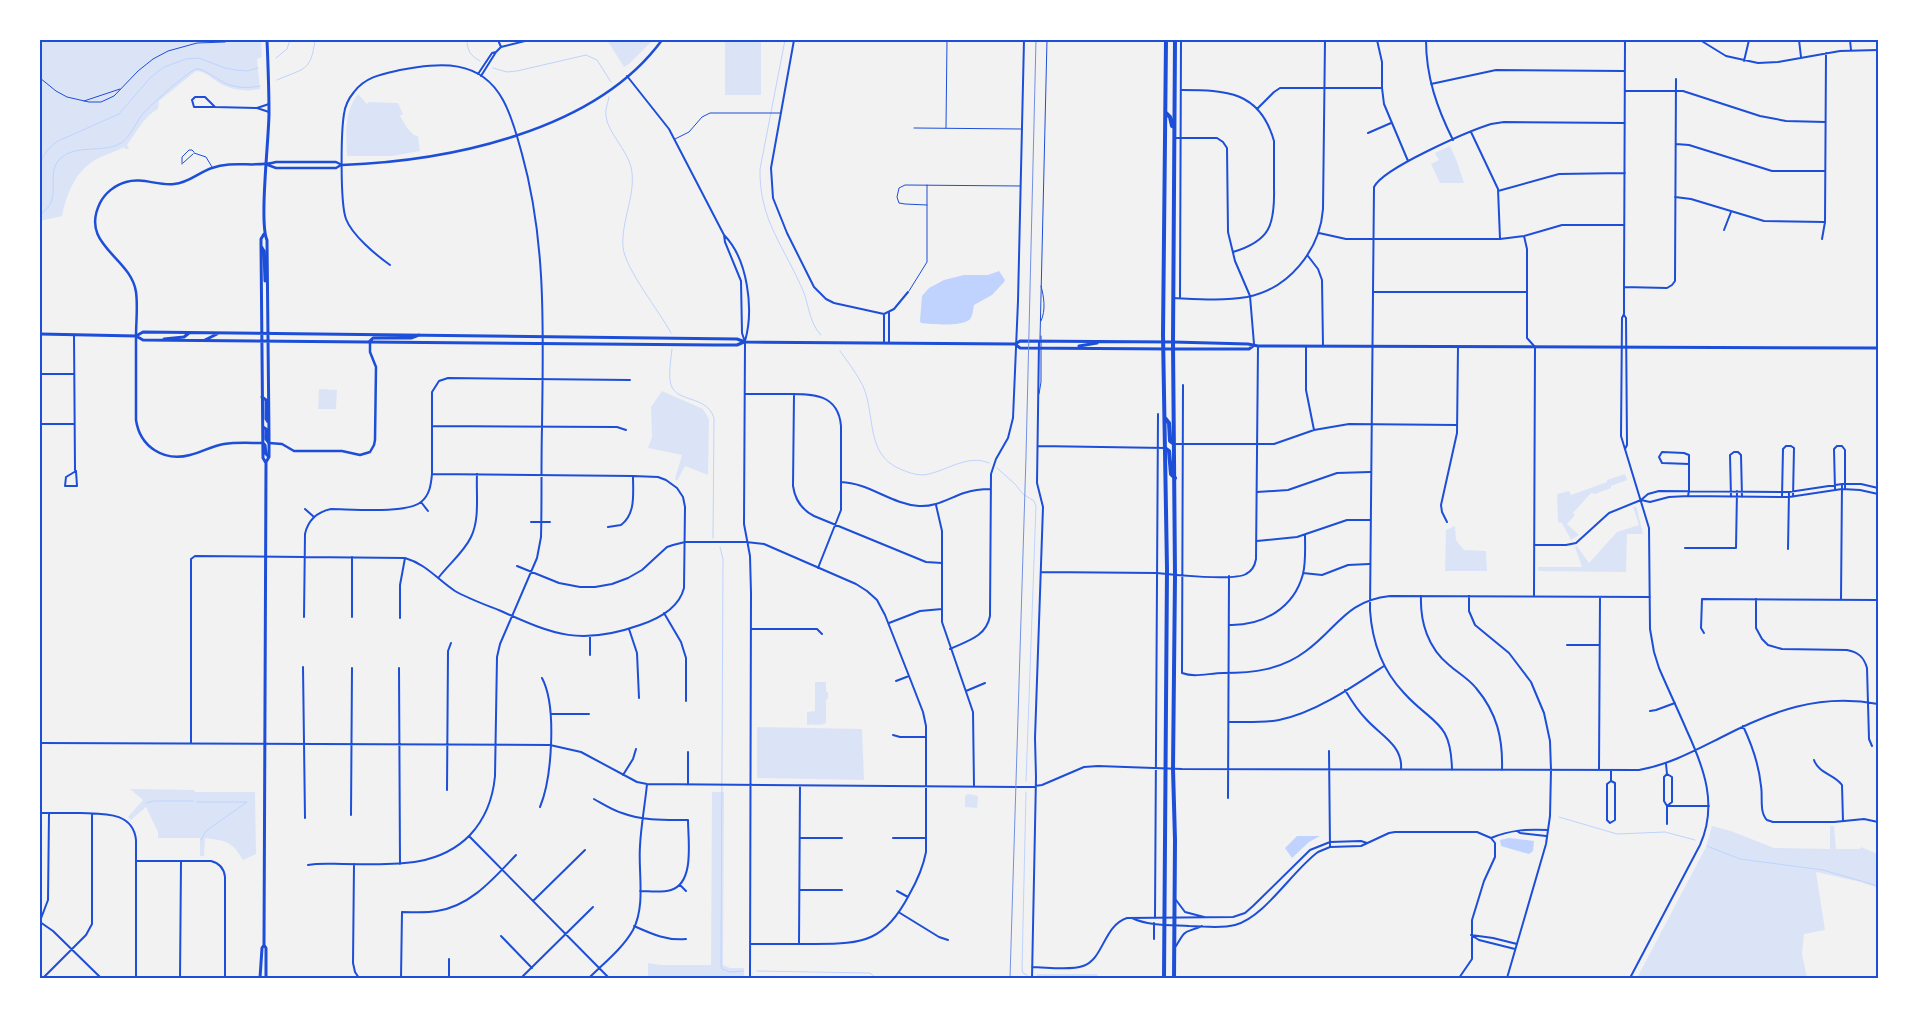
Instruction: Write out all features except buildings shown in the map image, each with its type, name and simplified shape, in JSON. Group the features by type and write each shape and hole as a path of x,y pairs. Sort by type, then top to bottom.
{"highway":[{"path":"1164,978 1167,575 1164,348 1166,40"},
{"path":"1174,40 1174,978"},
{"path":"1166,113 1174,127"},
{"path":"1165,418 1169,423 1170,441 1174,444"},
{"path":"1165,448 1170,451 1171,474 1174,478"}],"main road":[{"path":"266,463 263,458 261,239 264,234 269,112 267,40"},
{"path":"264,234 267,240 269,334 269,443 266,463 265,556 264,945 266,948 266,978"},
{"path":"261,245 264,251 265,283 268,286"},
{"path":"136,336 143,332 693,338 737,339 745,342 1015,344 1020,348 1249,349 1256,346"},
{"path":"161,340 169,337 184,337 189,333"},
{"path":"40,334 136,336 143,340 680,345 737,345 745,342"},
{"path":"205,340 217,334"},
{"path":"370,342 373,338 411,338 420,335"},
{"path":"680,345 683,341 693,338"},
{"path":"1015,344 1020,340 1173,342 1248,344 1256,346 1878,348"},
{"path":"1071,348 1099,342"},
{"path":"1099,348 1103,344 1119,342"},
{"path":"262,397 266,400 266,419 269,422"},
{"path":"263,427 266,429 266,439 269,443"},
{"path":"263,443 268,457"},
{"path":"260,978 262,948 264,945"}],"street":[{"path":"498,40 501,47"},
{"path":"482,76 501,47 529,40"},
{"path":"263,443 225,444 191,455 175,457 162,455 152,449 138,432 136,420 134,285 127,272 104,247 99,238 96,218 100,204 108,192 123,183 138,180 176,184 186,182 212,168 223,165 276,162 336,162 342,164 394,161 476,146 516,135 561,118 581,108 607,92 627,76 662,40"},
{"path":"794,40 771,168 772,192 778,213 809,279 818,293 834,303 884,314 889,313 899,305 908,292"},
{"path":"950,649 977,637 984,631 989,621 993,465 1013,425 1024,40"},
{"path":"1174,40 1219,40"},
{"path":"1173,298 1227,299 1250,296 1280,282 1308,256 1319,233 1323,209 1325,40"},
{"path":"1377,40 1382,62 1384,104 1408,161"},
{"path":"1426,40 1427,61 1438,110 1453,140"},
{"path":"1625,40 1624,314 1626,318 1627,445 1625,449"},
{"path":"1700,40 1719,53 1744,61 1768,63 1850,50 1878,50"},
{"path":"1744,61 1749,40"},
{"path":"1799,40 1801,58"},
{"path":"1850,40 1850,50"},
{"path":"1180,298 1181,41"},
{"path":"478,74 492,53 496,52"},
{"path":"1822,239 1825,222 1826,53"},
{"path":"308,865 417,863 450,851 469,836 482,818 493,793 495,776 496,657 540,545 542,522 542,283 538,233 532,196 516,135 507,108 500,95 482,76 455,65 435,64 381,74 362,83 349,98 344,113 342,164 343,204 346,219 354,232 390,265"},
{"path":"1431,84 1496,70 1625,71"},
{"path":"627,76 663,120 675,139 724,235 739,257 746,279 748,332 745,342 744,524 751,564 750,978"},
{"path":"1624,288 1666,288 1675,281 1676,79"},
{"path":"1257,109 1280,88 1382,88"},
{"path":"1182,90 1214,90 1246,100 1257,109 1266,121 1274,141 1274,217 1269,229 1258,242 1232,252"},
{"path":"1625,91 1685,92 1745,112 1775,119 1825,122"},
{"path":"215,107 205,97 195,97 192,100 194,107 257,108 269,112"},
{"path":"257,108 269,104"},
{"path":"1452,770 1452,749 1443,730 1402,692 1384,666 1373,637 1370,619 1373,192 1376,183 1382,177 1408,161 1487,125 1504,122 1625,122"},
{"path":"1368,133 1391,123"},
{"path":"1471,132 1498,191 1500,239"},
{"path":"1041,572 1229,576 1245,575 1253,568 1256,562 1256,346 1250,296 1232,252 1227,222 1227,148 1217,138 1174,138"},
{"path":"1676,144 1689,145 1772,171 1825,171"},
{"path":"267,164 276,168 336,168 342,164"},
{"path":"1498,191 1559,174 1624,173"},
{"path":"1675,198 1690,199 1764,222 1825,222"},
{"path":"1724,230 1732,212"},
{"path":"1319,233 1337,238 1500,239 1524,236 1562,225 1624,225"},
{"path":"724,235 741,281 743,294 742,333 745,342"},
{"path":"1524,236 1527,249 1527,338 1535,347 1534,596"},
{"path":"1308,256 1318,269 1322,280 1323,346"},
{"path":"1373,292 1527,292"},
{"path":"889,313 889,343"},
{"path":"884,314 884,343"},
{"path":"1624,314 1622,318 1621,348 1621,436 1650,535 1650,629 1654,652 1706,777 1709,806 1706,827 1700,845 1630,978"},
{"path":"74,334 74,424 78,486 66,486 66,478 76,471"},
{"path":"1032,978 1036,787 1035,738 1043,507 1037,483 1040,341"},
{"path":"269,443 282,444 290,450 299,451 342,451 360,456 370,452 374,445 376,366 370,352 370,342"},
{"path":"1306,346 1306,390 1314,430"},
{"path":"1448,522 1441,506 1456,443 1458,347"},
{"path":"40,374 74,374"},
{"path":"304,617 306,529 314,517 322,511 331,509 402,509 412,507 421,502 430,488 432,474 432,392 434,386 442,379 630,380"},
{"path":"1183,385 1182,673 1187,675 1262,671 1289,662 1307,650 1350,610 1370,599 1390,596 1650,597"},
{"path":"745,394 819,396 832,403 838,412 841,426 841,510 817,568"},
{"path":"794,394 793,486 795,496 802,507 810,514 926,562 942,563"},
{"path":"1155,918 1158,414"},
{"path":"40,424 74,424"},
{"path":"1174,444 1257,445 1281,442 1314,430 1336,425 1457,425"},
{"path":"432,426 617,427 626,430"},
{"path":"1038,446 1165,448"},
{"path":"1782,497 1783,448 1791,446 1794,448 1792,497"},
{"path":"1835,490 1834,449 1837,446 1842,446 1844,450 1841,599"},
{"path":"1688,496 1689,490 1689,464 1689,455 1684,452 1662,452 1659,457 1662,463 1689,464"},
{"path":"1731,497 1730,455 1734,452 1738,452 1741,455 1742,497"},
{"path":"1257,492 1288,490 1337,473 1370,472"},
{"path":"191,744 192,560 195,556 404,558 422,564 458,592 551,632 570,636 590,636 629,629 646,623 676,605 683,593 685,508 677,488 661,478 542,474 432,474"},
{"path":"438,577 468,543 473,532 476,516 477,474"},
{"path":"608,527 621,525 630,515 633,476"},
{"path":"841,482 864,486 910,505 924,506 936,505 971,490 991,489"},
{"path":"1534,545 1566,545 1576,543 1608,513 1641,500 1648,494 1659,492 1689,490 1789,492 1834,484 1878,488"},
{"path":"1641,500 1650,502 1669,497 1688,496 1792,497 1843,489 1878,494"},
{"path":"1685,548 1736,548 1737,491"},
{"path":"1788,548 1789,492"},
{"path":"421,502 428,511"},
{"path":"936,505 942,525 942,627 974,718 974,787"},
{"path":"305,508 314,517"},
{"path":"1257,541 1288,539 1347,520 1370,520"},
{"path":"531,522 550,522"},
{"path":"1229,624 1258,622 1280,610 1294,594 1303,572 1305,535"},
{"path":"517,566 569,585 602,586 628,578 648,565 667,547 684,542 746,542 764,544 856,584 866,590 880,605 922,712 926,737 926,838 924,860 920,875 900,913 883,930 863,941 846,944 750,944"},
{"path":"352,557 352,617"},
{"path":"400,618 400,585 404,558"},
{"path":"1303,572 1322,574 1348,565 1370,564"},
{"path":"1228,798 1229,576"},
{"path":"1421,596 1421,612 1424,626 1434,649 1446,663 1477,689 1492,712 1502,741 1502,770"},
{"path":"1469,596 1469,611 1475,624 1509,653 1524,671 1536,691 1542,705 1548,730 1551,770 1548,830 1543,856 1507,978"},
{"path":"1599,770 1600,596"},
{"path":"1704,633 1701,628 1702,599 1878,600"},
{"path":"1756,599 1756,624 1758,632 1762,639 1772,647 1782,649 1848,650 1854,651 1862,657 1868,668 1869,739 1872,746"},
{"path":"888,623 920,611 942,609"},
{"path":"664,613 681,642 686,658 686,701"},
{"path":"751,628 817,629 822,634"},
{"path":"629,629 637,653 639,698"},
{"path":"590,636 590,655"},
{"path":"447,790 448,651 451,643"},
{"path":"1567,645 1600,645"},
{"path":"1229,722 1268,721 1289,717 1320,706 1384,666"},
{"path":"303,667 305,818"},
{"path":"351,814 352,668"},
{"path":"399,668 400,864"},
{"path":"896,681 909,676"},
{"path":"540,807 549,774 550,745 549,694 542,678"},
{"path":"966,691 984,683"},
{"path":"1345,690 1365,718 1395,746 1401,760 1400,770"},
{"path":"40,743 550,745 581,752 623,775 647,784 1036,787 1079,768 1089,766 1173,769 1639,770 1666,764 1776,712 1830,701 1878,704"},
{"path":"1650,711 1675,703"},
{"path":"550,714 589,714"},
{"path":"1743,726 1758,767 1762,812 1765,818 1773,822 1864,819 1878,822"},
{"path":"893,735 900,737 926,737"},
{"path":"623,775 633,759 636,749"},
{"path":"1329,751 1330,847"},
{"path":"688,752 688,785"},
{"path":"1814,760 1816,767 1835,778 1842,785 1843,821"},
{"path":"1666,764 1667,774 1664,777 1664,801 1668,806"},
{"path":"1611,771 1611,780 1607,784 1607,820 1610,823 1615,820 1615,783 1611,780"},
{"path":"1667,774 1672,777 1672,802 1668,806 1667,824"},
{"path":"589,978 622,944 634,926 638,914 640,847 647,784"},
{"path":"799,944 800,786"},
{"path":"594,798 621,813 643,818 688,820 687,871 680,885 665,891 640,891"},
{"path":"1668,806 1709,806"},
{"path":"40,813 116,815 128,822 133,828 136,837 136,978"},
{"path":"49,813 48,900 40,922 53,931 101,978"},
{"path":"43,978 89,932 92,921 92,814"},
{"path":"1491,838 1520,829 1548,830"},
{"path":"1517,831 1547,836"},
{"path":"1132,918 1140,922 1175,925 1230,926 1248,919 1259,912 1312,856 1330,847 1361,846 1395,832 1477,832 1491,838 1495,843 1495,857 1476,902 1472,920 1472,959 1459,978"},
{"path":"469,836 609,978"},
{"path":"799,838 842,838"},
{"path":"893,838 926,838"},
{"path":"1032,967 1076,968 1085,966 1094,959 1116,924 1120,921 1132,918 1229,918 1245,913 1310,850 1330,842 1361,841 1367,843"},
{"path":"534,901 585,850"},
{"path":"401,978 402,912 438,911 458,904 477,894 516,855"},
{"path":"136,861 210,861 220,865 225,877 225,978"},
{"path":"180,978 181,861"},
{"path":"354,864 354,963 355,972 359,978"},
{"path":"680,885 686,891"},
{"path":"799,890 842,890"},
{"path":"896,891 908,897"},
{"path":"1175,898 1185,912 1206,918"},
{"path":"521,978 593,907"},
{"path":"900,913 939,938 948,940"},
{"path":"1154,923 1154,939"},
{"path":"634,926 661,938 686,939"},
{"path":"1174,948 1185,931 1202,926"},
{"path":"1471,935 1516,944"},
{"path":"1471,935 1479,940 1515,949"},
{"path":"501,936 532,968"},
{"path":"449,959 449,978"}],"lane":[{"path":"40,78 61,95 83,101 105,101 114,96 138,71 153,59 168,51 197,43 225,42 230,40"},
{"path":"946,128 947,40"},
{"path":"1041,323 1039,316 1047,40"},
{"path":"83,101 121,88"},
{"path":"675,139 689,132 702,117 710,112 781,113"},
{"path":"914,128 1022,129"},
{"path":"194,153 182,164 182,157 189,150 192,150 194,153 206,157 212,168"},
{"path":"927,205 899,203 897,197 899,188 905,185 1021,186"},
{"path":"908,292 927,262 928,185"},
{"path":"1040,282 1044,298 1040,341"}],"shaded area":[{"path":"40,40 261,40 262,57 257,59 260,89 230,88 203,72 196,71 159,101 158,109 148,116 141,125 127,145 128,149 124,147 84,168 70,190 62,216 40,221"},
{"path":"607,40 653,40 624,67"},
{"path":"725,40 761,40 761,95 725,95"},
{"path":"358,94 367,104 369,102 398,103 403,114 400,116 407,128 414,135 418,136 420,151 392,156 347,156 346,132 348,116 353,101"},
{"path":"1450,146 1464,183 1440,183 1431,164 1439,160 1435,153"},
{"path":"319,389 337,390 336,409 318,409"},
{"path":"662,391 703,409 709,419 708,475 685,466 677,481 675,479 682,455 648,448 652,437 651,407"},
{"path":"1625,474 1627,480 1595,494 1591,493 1573,513 1575,515 1567,524 1579,535 1571,540 1562,523 1558,522 1557,494 1569,491 1571,495"},
{"path":"1633,507 1637,509 1643,534 1627,534 1626,572 1538,571 1538,567 1582,567 1575,547 1577,546 1589,563 1617,532 1639,525"},
{"path":"1455,526 1456,540 1464,550 1486,551 1487,571 1445,571 1446,530"},
{"path":"815,682 826,682 828,699 826,700 826,723 807,725 807,712 815,711"},
{"path":"757,727 862,729 864,780 757,778"},
{"path":"130,789 255,792 256,854 243,860 232,845 205,838 204,856 200,856 200,838 158,838 158,832 146,807 131,820 128,817 143,800"},
{"path":"712,792 724,792 723,965 730,968 744,968 744,977 648,978 648,963 661,965 711,965"},
{"path":"968,794 978,796 977,808 965,807 965,796"},
{"path":"1712,826 1731,831 1774,848 1830,849 1830,826 1834,826 1836,849 1860,849 1861,847 1878,854 1878,888 1861,882 1816,872 1825,930 1804,934 1802,954 1807,978 1637,978 1706,847"}],"water":[{"path":"999,271 1005,280 1004,282 992,295 974,305 969,320 959,324 921,323 922,296 929,288 944,280 964,275 988,275"},
{"path":"1297,836 1320,836 1309,842 1292,858 1285,848"},
{"path":"1509,838 1534,841 1533,851 1529,854 1501,846 1500,840"}],"waterway":[{"path":"276,58 287,49 290,40"},
{"path":"277,80 305,68 311,58 315,40"},
{"path":"467,40 470,53 480,61"},
{"path":"785,40 760,169 761,187 768,219 804,293 814,326 821,335"},
{"path":"493,68 507,72 517,71 586,55 597,60 611,82"},
{"path":"40,164 47,151 58,141 119,114 150,78 164,67 186,59 199,58 236,70 247,71 258,68"},
{"path":"40,214 47,209 51,202 55,166 59,160 72,152 106,148 121,143 130,134 145,111 168,90 196,69 226,84 245,87 260,86"},
{"path":"609,97 606,111 607,122 626,154 631,167 631,197 623,237 625,256 636,278 671,333"},
{"path":"672,349 670,377 674,391 705,406 714,418 713,538"},
{"path":"840,351 863,386 876,444 881,454 889,462 905,471 923,475 972,460 989,463"},
{"path":"997,468 1023,494 1034,501 1036,506 1026,781"},
{"path":"720,547 723,559 721,966 722,969 730,972 743,971"},
{"path":"1026,792 1022,969 1023,973 1027,975"},
{"path":"146,803 154,801 193,801"},
{"path":"197,802 247,802 206,831 201,840"},
{"path":"1559,817 1617,834 1665,832 1695,840"},
{"path":"1707,846 1740,859 1823,870 1878,886"},
{"path":"757,971 870,973 876,978"},
{"path":"1037,975 1097,975"}],"railway":[{"path":"1010,978 1026,456 1036,40"}]}
